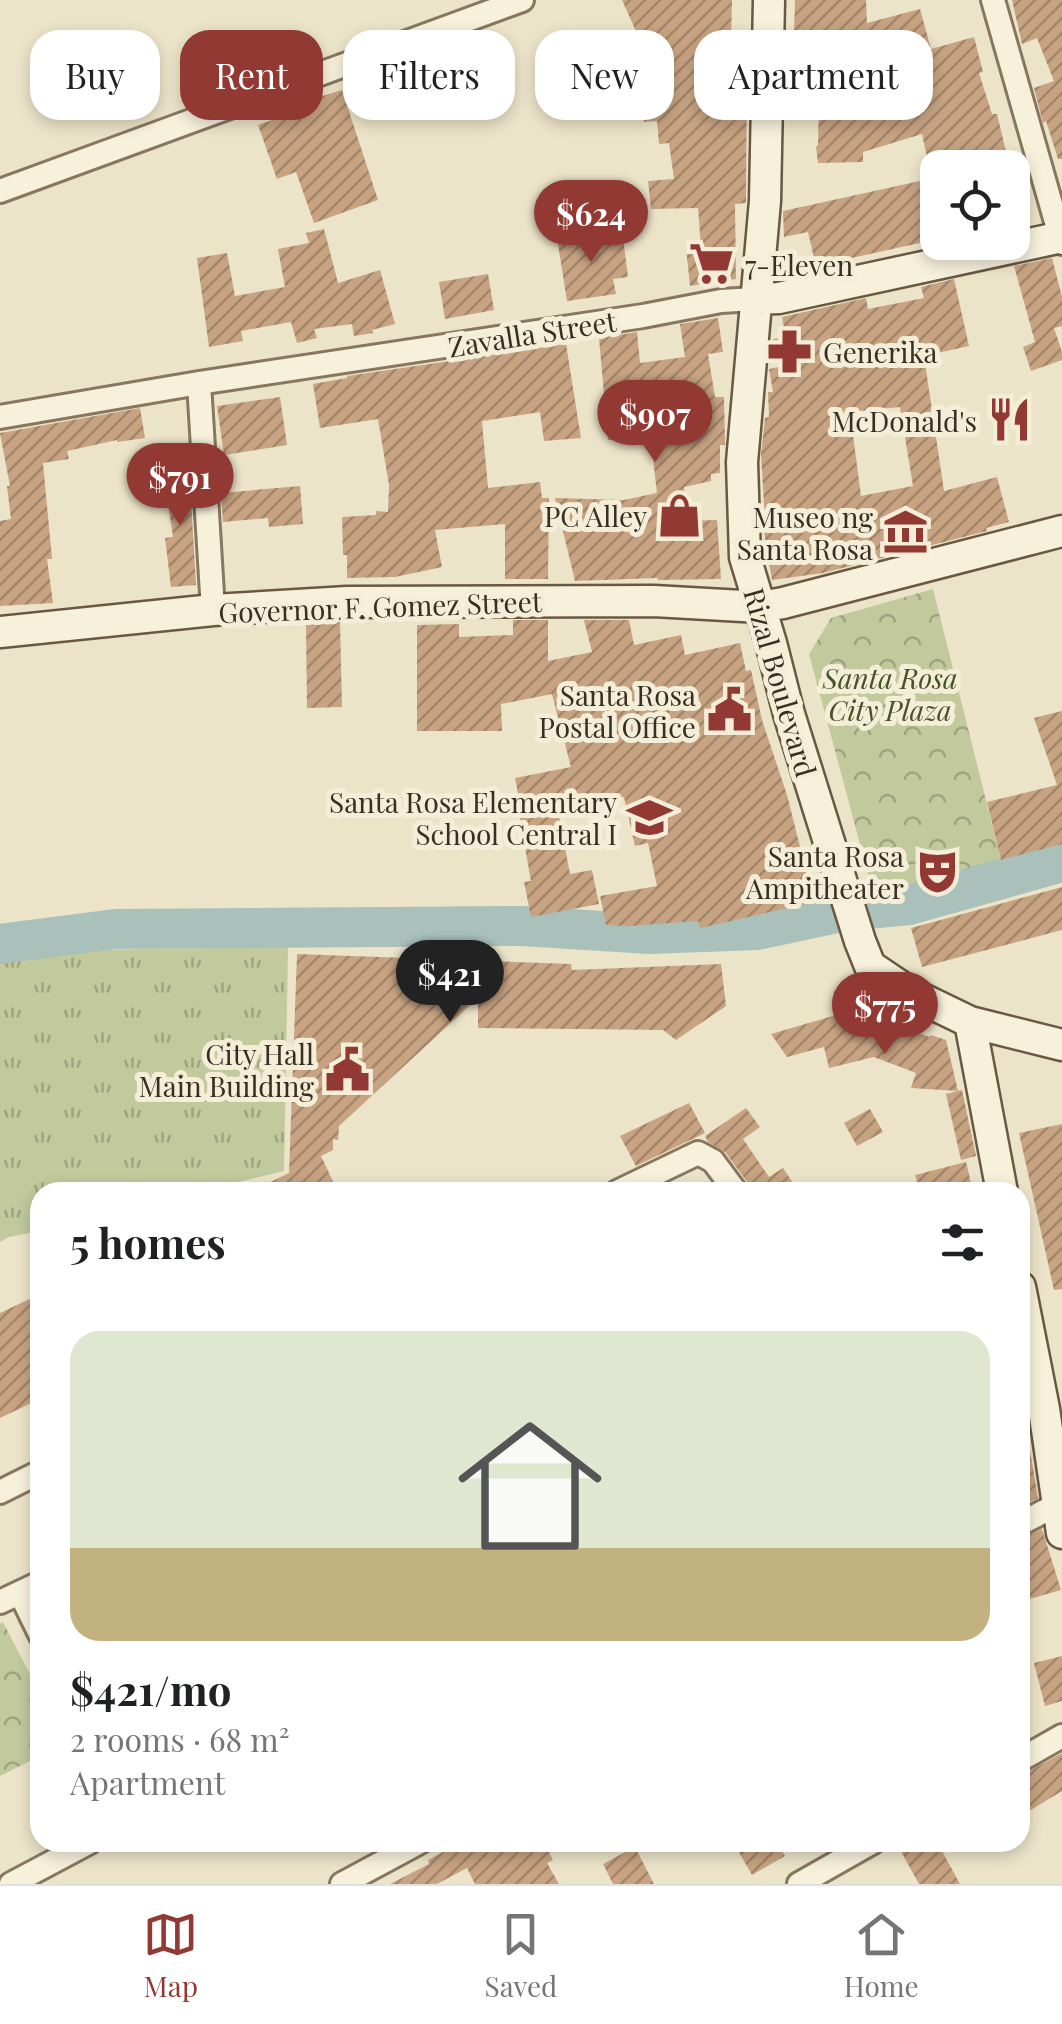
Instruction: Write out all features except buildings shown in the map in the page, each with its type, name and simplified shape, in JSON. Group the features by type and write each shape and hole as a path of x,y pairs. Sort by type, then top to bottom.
{"main road":[{"name":"Rizal Boulevard","path":"770,0 765,201 742,462 745,557 789,714 870,966 910,993 970,1022 1062,1045"},
{"name":"Zavalla Street","path":"755,299 779,298 1062,239"},
{"name":"Governor F. Gomez Street","path":"0,632 213,610 366,602 654,601 760,606 1062,531"},
{"path":"970,1022 1000,1182"},
{"path":"1030,1359 1044,1409 1059,1519"}],"street":[{"path":"0,191 522,0"},
{"path":"994,0 1062,239"},
{"name":"Zavalla Street","path":"0,417 721,301 755,299"},
{"path":"198,383 213,610"},
{"path":"638,1182 698,1154 714,1161 729,1182"},
{"path":"0,1492 30,1477"},
{"path":"1030,1523 1059,1519"},
{"path":"1030,1754 1062,1736"},
{"path":"11,1884 71,1852"},
{"path":"342,1884 401,1852"},
{"path":"799,1884 855,1852"}],"green space":[{"name":"Santa Rosa City Plaza","path":"933,589 1001,860 874,896 809,654 831,618"},
{"path":"288,947 284,1171 238,1182 30,1182 30,1233 0,1242 0,951"},
{"path":"3,1622 30,1675 30,1761 0,1776"}],"waterway":[{"path":"0,944 115,929 522,926 650,934 757,930 846,911 909,905 1062,862"}],"place":[{"name":"7-Eleven","path":"712,264"},
{"name":"Generika","path":"790,351"},
{"name":"McDonald's","path":"1010,420"},
{"name":"PC Alley","path":"680,515"},
{"name":"Museo ng Santa Rosa","path":"906,532"},
{"name":"Santa Rosa Postal Office","path":"729,710"},
{"name":"Santa Rosa Elementary School Central I","path":"650,817"},
{"name":"Santa Rosa Ampitheater","path":"937,871"},
{"name":"City Hall Main Building","path":"347,1069"}]}
